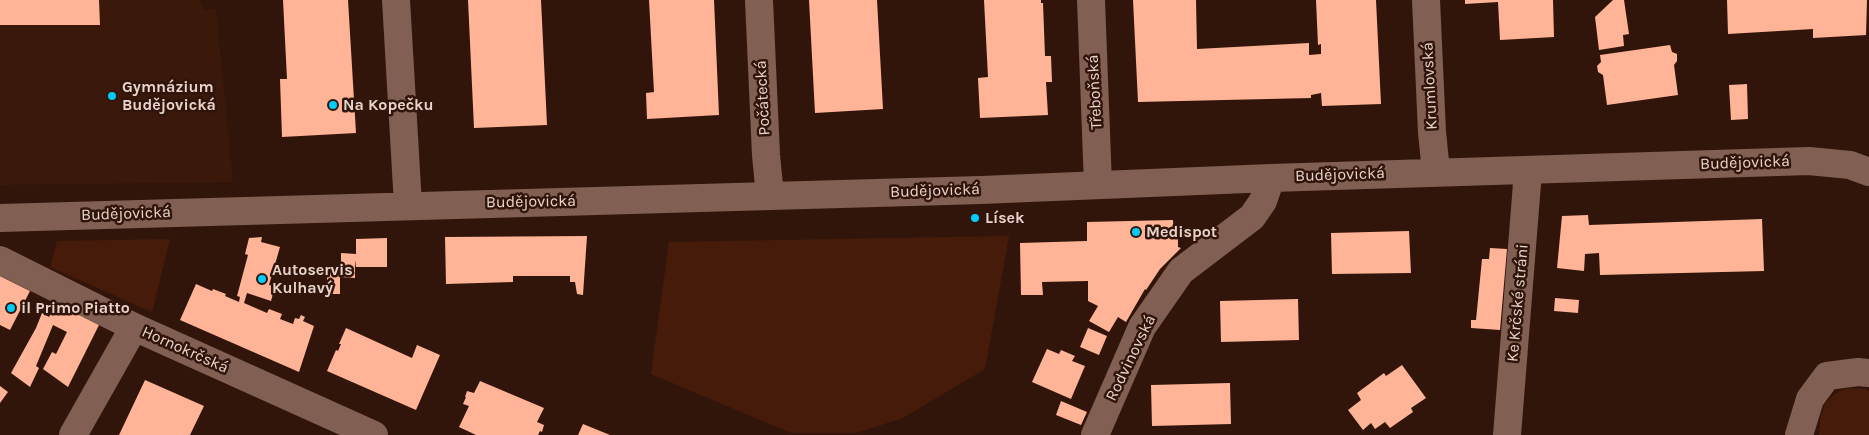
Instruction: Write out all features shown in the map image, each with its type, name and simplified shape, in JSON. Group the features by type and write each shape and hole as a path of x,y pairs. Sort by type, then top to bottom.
{"street":[{"path":"396,0 408,205"},
{"name":"Počátecká","path":"759,0 766,156 770,196"},
{"name":"Třeboňská","path":"1091,0 1098,185"},
{"name":"Krumlovská","path":"1426,0 1432,132 1436,172"},
{"name":"Budějovická","path":"0,218 770,196 1436,172 1528,171 1809,161 1850,165 1869,172"},
{"name":"Ke Krčské stráni","path":"1507,435 1528,171"},
{"name":"Rodvinovská","path":"1095,435 1142,327 1181,271 1252,217 1263,201 1271,178"},
{"name":"Hornokrčská","path":"0,260 134,327 370,434"},
{"path":"74,435 134,327"},
{"path":"1799,435 1810,399 1827,376 1858,372 1869,373"}],"shaded area":[{"name":"Gymnázium Budějovická","path":"0,0 199,0 205,10 216,9 233,182 0,185"},
{"path":"1009,236 985,369 903,418 856,433 791,433 651,374 669,242"},
{"path":"170,239 152,312 50,267 57,241"},
{"path":"1847,388 1866,389 1869,391 1869,435 1819,435 1821,414 1826,402 1836,393"}],"building":[{"path":"0,0 99,0 100,25 0,25"},
{"path":"283,0 348,0 356,133 282,137 280,79 287,79"},
{"path":"468,0 541,0 547,125 474,128"},
{"path":"649,0 714,0 719,115 647,119 646,93 654,92"},
{"path":"809,0 877,0 883,109 815,113"},
{"path":"984,0 1041,0 1041,3 1043,3 1045,56 1051,56 1052,82 1046,82 1048,115 980,118 978,78 988,77"},
{"path":"1133,0 1196,0 1197,49 1309,43 1309,55 1321,54 1321,44 1318,45 1316,0 1376,0 1381,104 1322,106 1321,93 1311,95 1311,98 1138,102"},
{"path":"1465,0 1553,0 1554,37 1500,40 1498,2 1465,4"},
{"path":"1613,0 1624,0 1629,34 1623,35 1624,46 1599,50 1595,17"},
{"path":"1727,0 1867,0 1866,35 1813,38 1813,29 1728,34"},
{"path":"1670,45 1672,52 1677,54 1677,61 1674,65 1678,95 1607,105 1603,75 1598,72 1597,66 1601,62 1600,55"},
{"path":"1747,84 1748,119 1731,120 1729,85"},
{"path":"1588,215 1589,225 1762,219 1764,271 1600,275 1599,253 1585,254 1584,271 1557,268 1562,216"},
{"path":"1173,220 1174,236 1179,236 1178,247 1181,248 1160,269 1145,289 1126,322 1118,317 1109,332 1089,321 1098,306 1088,301 1088,281 1042,282 1043,295 1021,295 1020,243 1087,241 1087,222"},
{"path":"1409,231 1411,273 1332,274 1331,233"},
{"path":"587,236 583,295 577,294 575,282 570,282 570,276 513,276 513,282 446,284 445,237"},
{"path":"262,237 261,242 280,247 269,285 275,286 271,301 247,293 244,303 267,313 269,309 282,314 280,319 293,324 295,318 299,319 301,315 305,317 303,321 314,326 299,372 180,320 196,284 212,291 213,289 226,294 225,296 239,302 240,297 237,296 248,255 245,254 249,238"},
{"path":"387,238 387,267 356,267 355,260 355,278 340,277 340,294 327,294 327,269 341,269 341,253 356,254 356,239"},
{"path":"1490,248 1507,249 1500,330 1471,328 1471,320 1476,320 1482,259 1489,259"},
{"name":"il Primo Piatto","path":"0,276 30,291 10,330 0,325"},
{"path":"1555,298 1579,300 1578,313 1554,311"},
{"path":"1298,299 1299,340 1221,342 1220,301"},
{"path":"56,303 99,325 68,387 43,369 52,352 56,354 67,332 53,325 36,366 39,368 30,387 11,373 36,328 42,313 49,317"},
{"path":"346,328 412,358 417,345 440,355 416,410 327,371 336,350 338,351"},
{"path":"1088,328 1107,336 1099,355 1080,347"},
{"path":"1047,349 1059,354 1061,350 1075,356 1072,361 1085,366 1071,399 1032,382"},
{"path":"1402,365 1426,398 1411,408 1413,412 1390,428 1385,422 1375,429 1371,423 1363,430 1348,410 1361,400 1357,393 1384,373 1386,376"},
{"path":"145,380 204,406 190,435 119,435"},
{"path":"480,381 544,408 537,422 544,425 542,432 540,431 538,435 476,435 459,427 469,406 463,404 467,391 474,393"},
{"path":"1230,383 1231,424 1152,426 1151,385"},
{"path":"0,386 8,392 0,403"},
{"path":"1061,401 1087,412 1081,425 1056,415"},
{"path":"583,424 610,435 578,435"}],"place":[{"name":"Gymnázium Budějovická","path":"112,96"},
{"name":"Na Kopečku","path":"333,105"},
{"name":"Lísek","path":"975,218"},
{"name":"Medispot","path":"1136,232"},
{"name":"Autoservis Kulhavý","path":"262,279"},
{"name":"il Primo Piatto","path":"11,308"}]}
